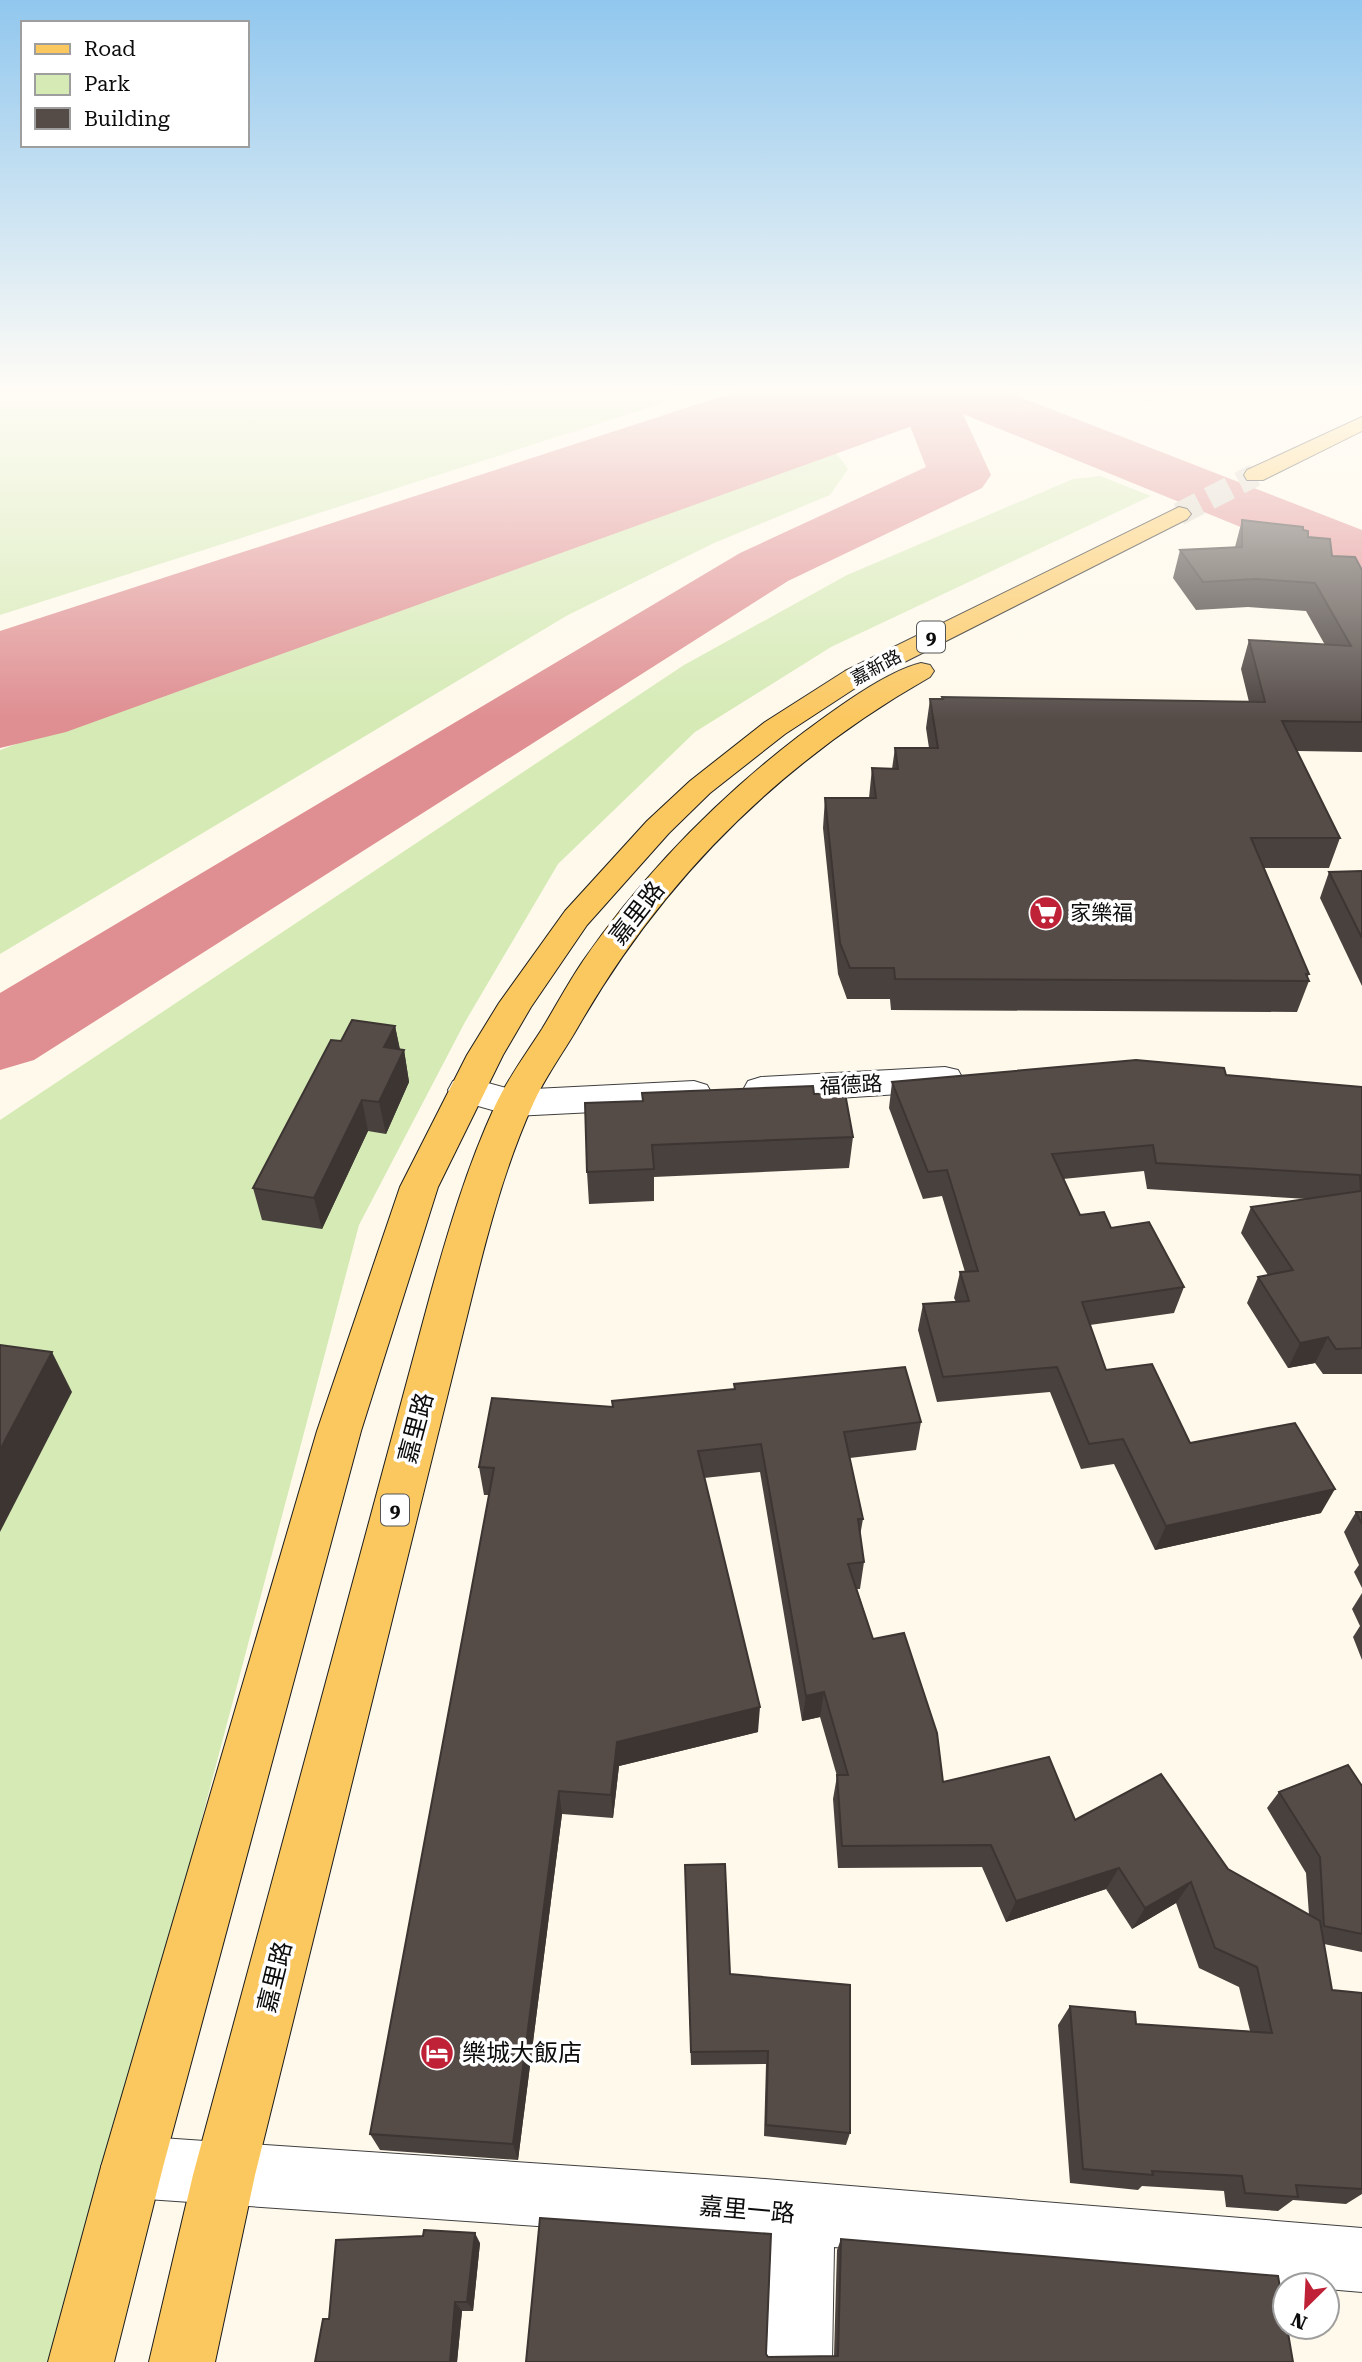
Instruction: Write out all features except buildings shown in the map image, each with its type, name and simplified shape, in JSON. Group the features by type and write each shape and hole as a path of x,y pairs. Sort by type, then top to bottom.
{"main road":[{"name":"嘉新路","path":"700,787 775,728 854,677 1186,522 973,645"},
{"name":"嘉新路","path":"796,750 887,689 948,657"},
{"name":"嘉里路","path":"182,2362 224,2175 477,1197 514,1103 600,961 670,872 739,800 796,750"},
{"name":"嘉里路","path":"81,2362 132,2166 339,1431 419,1187 466,1090 516,1003 576,918 658,827 700,787"}],"street":[{"name":"福德路","path":"466,1090 514,1103 980,1077"},
{"name":"嘉里一路","path":"132,2166 224,2175 752,2209 1362,2260"},
{"path":"799,2362 803,2215"}],"green space":[{"path":"0,500 359,500 0,615"},
{"path":"694,500 817,500 714,543 568,615 0,954 0,750"},
{"path":"1023,500 1142,500 831,647 695,732 558,864 465,1022 359,1225 58,2362 0,2362 0,1120 684,665 847,575"}],"taxiway":[{"path":"0,1037 764,567 906,500"},
{"path":"1229,500 1362,553"}],"runway":[{"path":"0,692 559,500"}],"tunnel":[{"path":"1179,514 1206,500"}],"place":[{"name":"家樂福","path":"1046,913"},
{"name":"樂城大飯店","path":"437,2053"}]}
